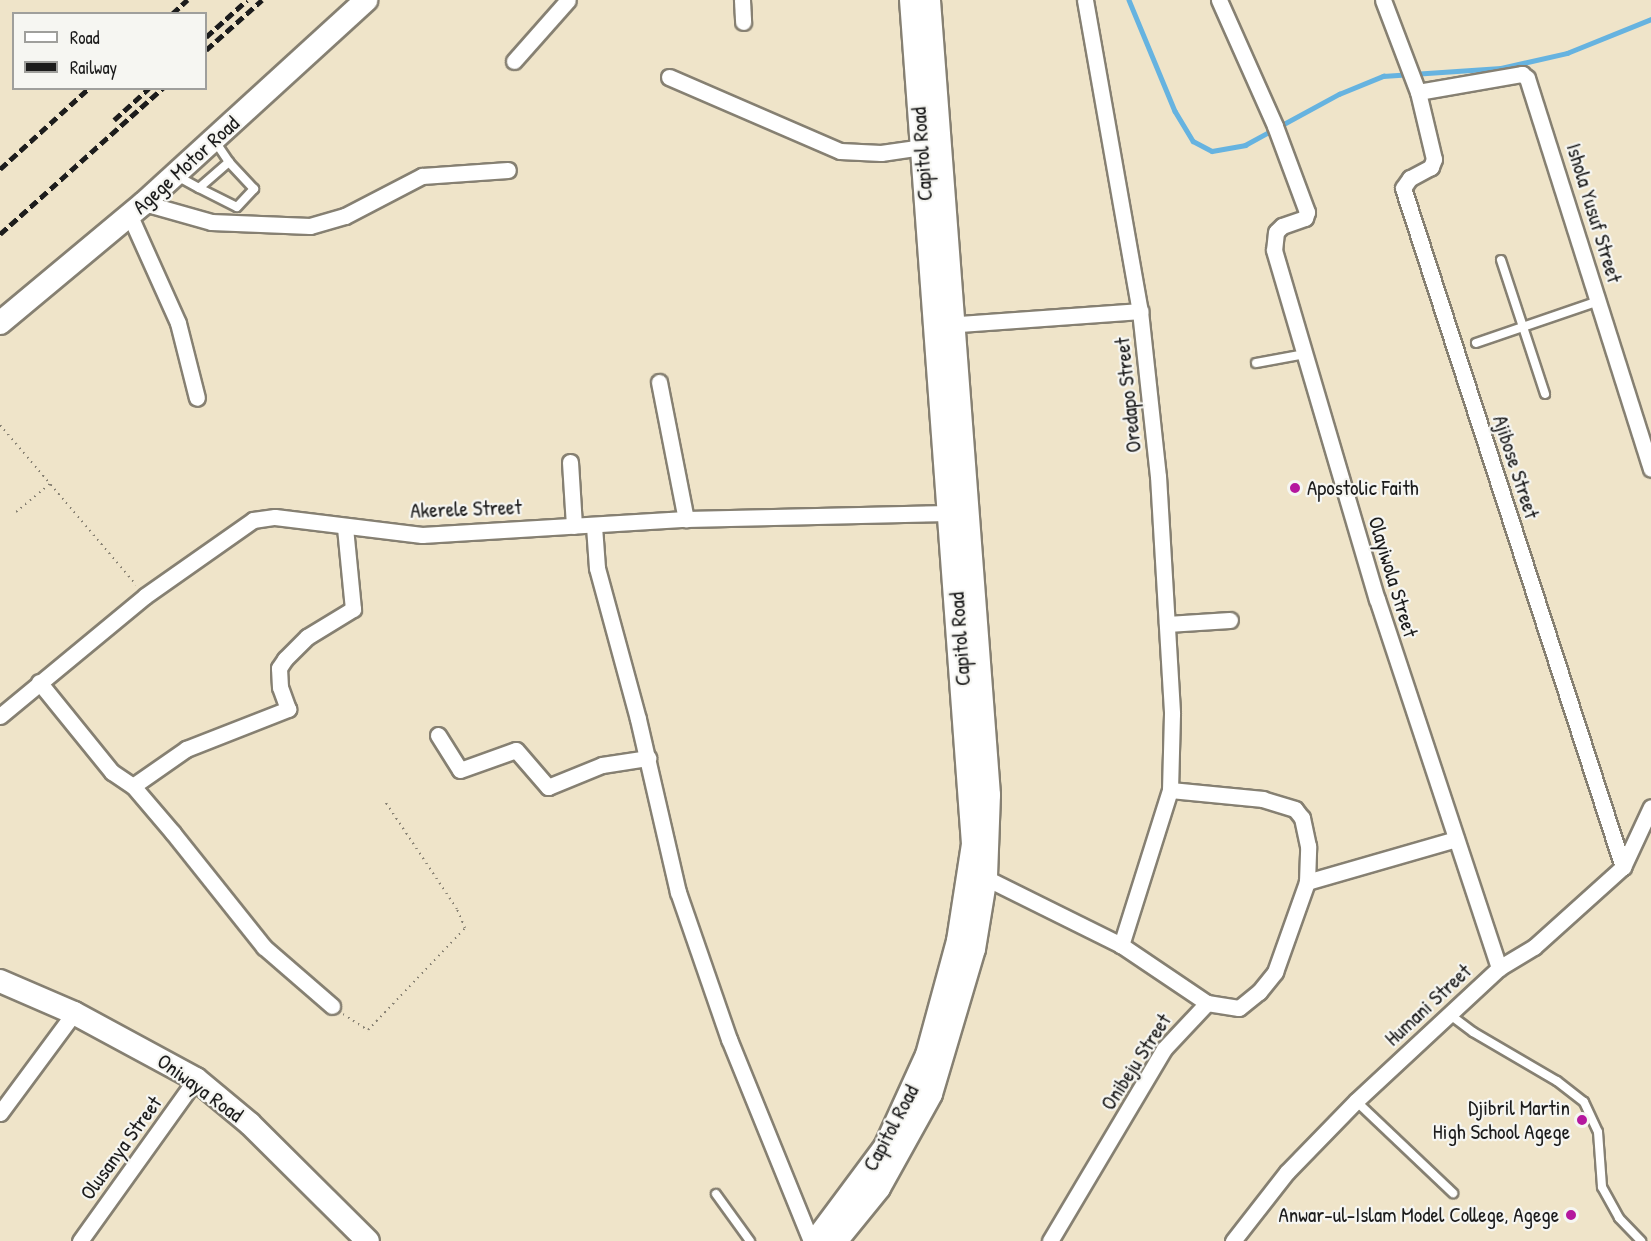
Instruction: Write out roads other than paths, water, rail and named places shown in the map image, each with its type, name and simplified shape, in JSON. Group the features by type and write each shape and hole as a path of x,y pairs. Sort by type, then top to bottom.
{"main road":[{"name":"Agege Motor Road","path":"0,323 137,210 366,0"},
{"name":"Capitol Road","path":"836,1241 879,1188 931,1094 974,949 978,874 989,795 944,326 922,147 911,0"},
{"name":"Capitol Road","path":"813,1241 885,1148 916,1082 948,985 978,874 950,513 929,0"},
{"name":"Oniwaya Road","path":"0,981 74,1013 196,1079 250,1124 368,1241"}],"street":[{"path":"742,0 743,22"},
{"name":"Oredapo Street","path":"1085,0 1140,311 1158,476 1167,624 1170,790"},
{"name":"Olayiwola Street","path":"1219,0 1283,145 1307,212 1305,218 1282,226 1276,232 1274,250 1377,599 1499,968"},
{"path":"1383,0 1417,89"},
{"path":"514,61 560,3"},
{"name":"Ishola Yusuf Street","path":"1417,89 1522,74 1527,78 1651,469"},
{"path":"669,77 840,151 881,153 922,147"},
{"name":"Ajibose Street","path":"1417,89 1434,159 1431,167 1410,178 1403,188 1623,867"},
{"path":"197,398 178,323 137,210 211,222 310,226 345,216 422,177 454,171 508,170"},
{"path":"944,326 1140,311"},
{"path":"659,382 686,519"},
{"path":"570,462 574,526"},
{"name":"Akerele Street","path":"0,716 145,596 253,520 275,517 345,528 422,535 686,519 950,513"},
{"path":"594,526 597,568 648,758 664,836 695,947 813,1241"},
{"path":"133,786 186,749 288,709 280,687 279,668 307,637 352,609 345,528"},
{"path":"1167,624 1230,620"},
{"path":"39,682 112,772 133,786 264,947 332,1006"},
{"path":"438,735 460,770 516,750 548,787 602,765 648,758"},
{"path":"978,874 1122,945 1208,1003 1239,1008 1259,993 1275,972 1307,882 1308,846 1302,818 1295,809 1263,799 1170,790 1122,945"},
{"name":"Humani Street","path":"1233,1241 1287,1172 1356,1101 1499,968 1542,940 1623,867 1651,807"},
{"path":"1307,882 1456,839"},
{"name":"Onibeju Street","path":"1050,1241 1164,1049 1208,1003"},
{"path":"0,1113 74,1013"},
{"name":"Olusanya Street","path":"80,1241 196,1079"}],"lane":[{"path":"175,175 237,207 254,189 229,162 214,140"},
{"path":"199,188 229,162"},
{"path":"1501,260 1545,394"},
{"path":"1476,343 1599,301"},
{"path":"1256,363 1305,354"},
{"path":"1449,1014 1473,1032 1557,1081 1584,1102 1598,1132 1602,1187 1619,1218 1641,1241"},
{"path":"1356,1101 1453,1192"},
{"path":"716,1194 750,1241"}],"waterway":[{"path":"1129,0 1175,111 1193,141 1212,151 1245,145 1339,94 1383,76 1501,68 1567,53 1651,19"}],"railway":[{"path":"174,12 187,0"},
{"path":"207,36 247,0"},
{"path":"207,49 262,0"},
{"path":"0,169 87,90"},
{"path":"114,120 147,90"},
{"path":"0,234 161,90"}],"place":[{"name":"Apostolic Faith","path":"1295,488"},
{"name":"Djibril Martin High School Agege","path":"1582,1120"},
{"name":"Anwar-ul-Islam Model College, Agege","path":"1571,1215"}]}
